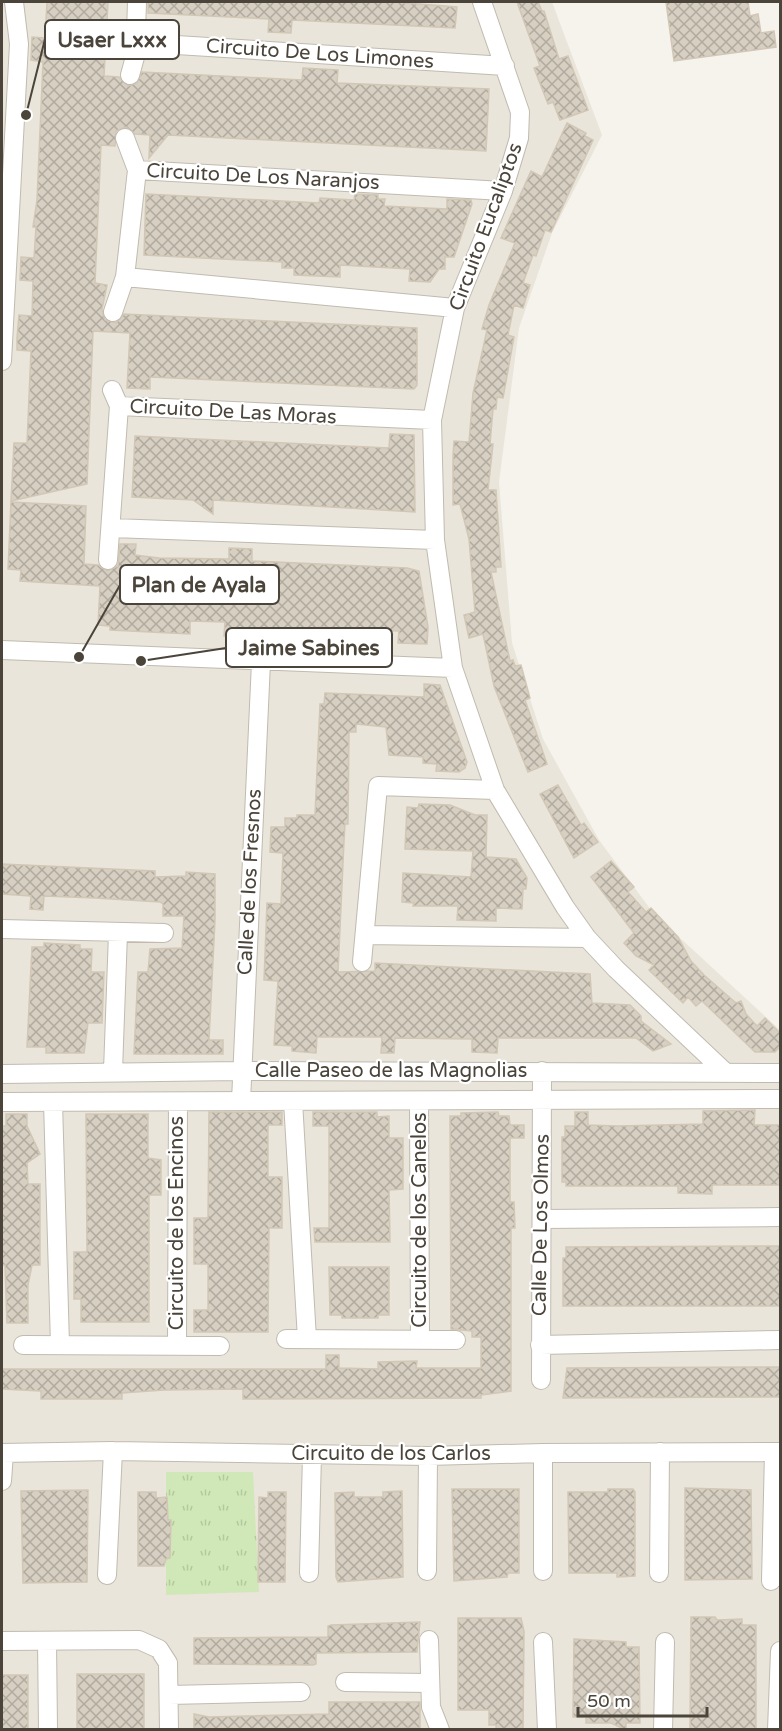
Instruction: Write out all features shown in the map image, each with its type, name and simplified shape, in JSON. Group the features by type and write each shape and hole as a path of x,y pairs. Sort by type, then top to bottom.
{"street":[{"path":"2,361 10,43 14,2"},
{"path":"130,75 140,39 136,32 137,2"},
{"name":"Circuito Eucaliptos","path":"482,2 520,112 519,138 503,191 455,308 432,420 435,540 453,668 495,790 565,907 587,938 725,1072"},
{"name":"Circuito De Los Limones","path":"140,39 145,43 505,66"},
{"path":"125,138 137,170"},
{"name":"Circuito De Los Naranjos","path":"113,312 125,277 137,170 503,191"},
{"path":"125,277 455,308"},
{"name":"Circuito De Las Moras","path":"108,560 112,528 116,398 432,420"},
{"path":"112,528 435,540"},
{"path":"2,650 453,668"},
{"name":"Calle de los Fresnos","path":"241,1101 261,662"},
{"path":"362,962 378,786 495,790"},
{"path":"2,929 164,933"},
{"path":"113,1071 118,933"},
{"path":"366,935 587,938"},
{"name":"Calle Paseo de las Magnolias","path":"2,1074 113,1071 780,1073"},
{"name":"Calle De Los Olmos","path":"540,1380 542,1071"},
{"name":"Calle Paseo de las Magnolias","path":"2,1102 780,1099"},
{"path":"293,1101 307,1339"},
{"name":"Circuito de los Canelos","path":"419,1101 420,1340"},
{"path":"53,1102 60,1346"},
{"name":"Circuito de los Encinos","path":"177,1345 178,1102"},
{"path":"542,1219 780,1217"},
{"name":"Circuito de los Canelos","path":"286,1339 456,1340"},
{"path":"540,1345 780,1340"},
{"name":"Circuito de los Encinos","path":"23,1345 220,1346"},
{"path":"107,1575 113,1451"},
{"name":"Circuito de los Carlos","path":"3,1453 113,1451 428,1456 777,1452"},
{"path":"659,1573 660,1452"},
{"path":"771,1581 777,1452"},
{"path":"2,1481 3,1453"},
{"path":"543,1453 543,1571"},
{"path":"309,1573 312,1455"},
{"path":"427,1571 428,1456"},
{"path":"2,1641 139,1640 159,1649 168,1663 169,1730"},
{"path":"429,1640 431,1707 440,1730"},
{"path":"47,1641 48,1730"},
{"path":"543,1642 547,1730"},
{"path":"663,1730 665,1642"},
{"path":"777,1730 780,1651"},
{"path":"345,1682 430,1683"},
{"path":"169,1695 301,1692"}],"shaded area":[{"path":"2,2 552,2 602,135 552,233 519,328 499,482 512,643 543,739 599,840 654,914 780,1030 780,1729 2,1730"}],"green space":[{"path":"166,1472 253,1472 259,1592 166,1595"}],"building":[{"path":"47,2 108,2 104,76 119,77 128,86 137,83 142,72 302,80 303,68 338,70 337,83 489,89 486,151 168,135 149,158 150,135 135,134 126,127 116,131 115,146 101,145 95,283 107,285 102,309 105,320 116,323 124,314 417,328 417,385 414,389 150,377 150,389 127,388 130,333 93,331 87,484 11,501 14,443 27,443 31,351 17,350 17,338 19,315 32,316 33,281 20,280 21,257 34,258 36,227 33,227 37,200 43,62 31,60 32,37 45,38"},
{"path":"148,2 393,2 457,7 455,28 292,20 291,33 268,32 269,19 148,13"},
{"path":"517,2 538,2 544,11 559,59 568,56 588,110 560,120 553,102 548,104 534,68 540,66"},
{"path":"666,2 748,2 750,16 758,14 761,33 774,31 776,47 674,61"},
{"path":"567,123 586,133 585,136 593,140 551,232 545,230 536,256 533,255 523,283 530,285 523,308 514,305 508,335 514,337 503,398 497,397 496,409 493,409 490,444 493,444 488,490 496,490 501,567 496,567 496,572 491,572 510,661 513,660 515,666 521,665 530,698 525,700 547,764 528,772 494,686 483,634 469,638 464,615 475,612 469,539 460,504 453,505 453,456 454,441 469,442 473,393 487,330 482,329 489,305 515,243 501,238 531,171 542,177"},
{"path":"146,194 319,203 320,198 354,200 355,194 378,195 378,199 385,199 384,206 447,209 447,199 471,200 472,204 454,257 445,257 445,269 439,269 430,282 409,281 410,269 340,265 340,277 294,275 294,268 282,268 282,262 144,255"},
{"path":"390,434 414,435 415,512 213,500 213,514 193,500 132,497 135,436 389,448"},
{"path":"11,502 86,506 84,564 98,565 107,571 118,566 120,544 136,544 135,555 159,558 229,559 229,548 252,549 252,561 407,568 419,571 428,627 427,644 398,643 399,631 318,627 317,633 306,632 306,639 224,636 225,622 190,621 190,634 110,630 110,626 98,625 100,586 20,581 21,570 8,569"},
{"path":"424,684 440,685 467,762 465,768 459,772 436,771 437,764 423,763 423,757 389,755 386,727 356,724 356,732 349,732 348,824 345,824 338,972 375,971 375,963 590,974 592,1003 630,1005 641,1016 641,1021 671,1044 653,1051 636,1038 498,1038 497,1053 472,1052 472,1039 395,1038 394,1053 381,1053 382,1037 317,1037 316,1053 292,1051 292,1046 274,1045 278,981 264,980 267,903 281,904 283,853 270,852 271,827 285,827 285,818 315,815 320,704 324,704 325,693 424,697"},
{"path":"558,785 581,825 584,823 598,842 574,858 540,794"},
{"path":"419,804 450,805 475,815 487,815 486,857 516,859 527,878 526,889 523,889 522,909 496,908 496,921 457,920 458,906 413,906 414,903 402,902 403,873 471,877 473,851 405,849 407,807 418,808"},
{"path":"611,861 634,887 628,892 646,912 651,908 678,937 691,961 704,975 736,1003 741,1001 746,1014 757,1026 765,1018 780,1033 780,1047 775,1052 755,1052 702,1001 696,1006 688,997 683,1003 649,970 654,965 636,956 624,943 634,933 591,877"},
{"path":"2,864 155,871 155,877 186,876 186,872 215,874 209,1040 223,1040 223,1054 134,1054 138,972 148,972 150,949 182,948 184,916 163,916 163,904 160,902 95,898 44,896 43,910 30,909 31,896 2,894"},
{"path":"44,943 80,945 80,949 92,949 91,972 104,972 102,1023 88,1023 84,1053 46,1053 46,1047 27,1047 32,947 44,947"},
{"path":"755,1110 754,1125 780,1125 780,1185 712,1185 712,1194 678,1193 678,1186 566,1186 566,1182 562,1182 562,1137 565,1137 565,1126 575,1126 575,1112 588,1112 588,1125 618,1126 703,1124 703,1111"},
{"path":"209,1112 282,1112 282,1125 268,1125 268,1177 282,1177 282,1228 269,1228 268,1332 194,1332 194,1310 208,1310 208,1264 194,1264 194,1218 208,1218"},
{"path":"313,1112 377,1112 377,1117 389,1116 389,1138 403,1138 403,1189 389,1190 390,1242 315,1242 314,1228 329,1228 329,1126 313,1126"},
{"path":"498,1112 499,1116 509,1116 510,1125 524,1125 524,1138 510,1138 510,1202 514,1202 515,1228 511,1228 511,1391 481,1395 481,1398 243,1399 243,1389 164,1390 122,1393 122,1399 41,1399 41,1391 2,1389 2,1369 326,1369 326,1355 339,1355 339,1368 378,1369 378,1362 417,1361 416,1368 481,1368 481,1337 472,1337 472,1331 451,1329 450,1116 461,1116 461,1113"},
{"path":"6,1114 27,1114 27,1126 40,1154 27,1163 28,1184 40,1184 40,1265 32,1265 28,1285 28,1323 7,1323 5,1265 2,1265 2,1126 6,1126"},
{"path":"86,1114 148,1114 148,1158 161,1160 161,1195 149,1195 149,1322 81,1322 81,1299 74,1299 74,1252 87,1252"},
{"path":"780,1246 780,1306 563,1306 563,1258 566,1258 566,1247"},
{"path":"329,1267 389,1267 389,1315 378,1315 378,1318 342,1318 342,1315 330,1315"},
{"path":"780,1367 780,1397 563,1398 567,1368"},
{"path":"685,1488 751,1490 752,1579 685,1580"},
{"path":"452,1489 519,1489 519,1573 508,1573 507,1577 454,1581"},
{"path":"608,1489 633,1489 635,1492 635,1576 617,1577 617,1573 569,1573 568,1492 608,1492"},
{"path":"88,1490 87,1582 23,1583 21,1491"},
{"path":"402,1491 403,1577 338,1582 336,1577 335,1493 354,1492 354,1497 383,1497 383,1492"},
{"path":"138,1492 156,1492 156,1498 167,1497 168,1520 171,1520 170,1558 166,1559 164,1566 138,1566"},
{"path":"268,1492 286,1492 285,1582 258,1582 259,1497 268,1498"},
{"path":"691,1617 715,1617 717,1620 742,1619 742,1625 756,1625 756,1730 690,1730"},
{"path":"458,1618 521,1618 524,1631 523,1730 496,1730 496,1725 489,1725 489,1710 458,1710"},
{"path":"420,1622 417,1652 316,1653 316,1664 313,1665 194,1664 194,1638 328,1637 328,1626 331,1625"},
{"path":"574,1639 626,1642 626,1647 639,1647 640,1723 626,1723 626,1730 611,1723 586,1723 586,1717 573,1717"},
{"path":"77,1674 144,1674 144,1730 77,1730"},
{"path":"2,1675 28,1675 28,1730 2,1730"},
{"path":"329,1702 420,1702 420,1728 194,1730 194,1714 209,1717 329,1714"}],"place":[{"name":"Usaer Lxxx","path":"26,115"},
{"name":"Plan de Ayala","path":"79,657"},
{"name":"Jaime Sabines","path":"141,661"}]}
